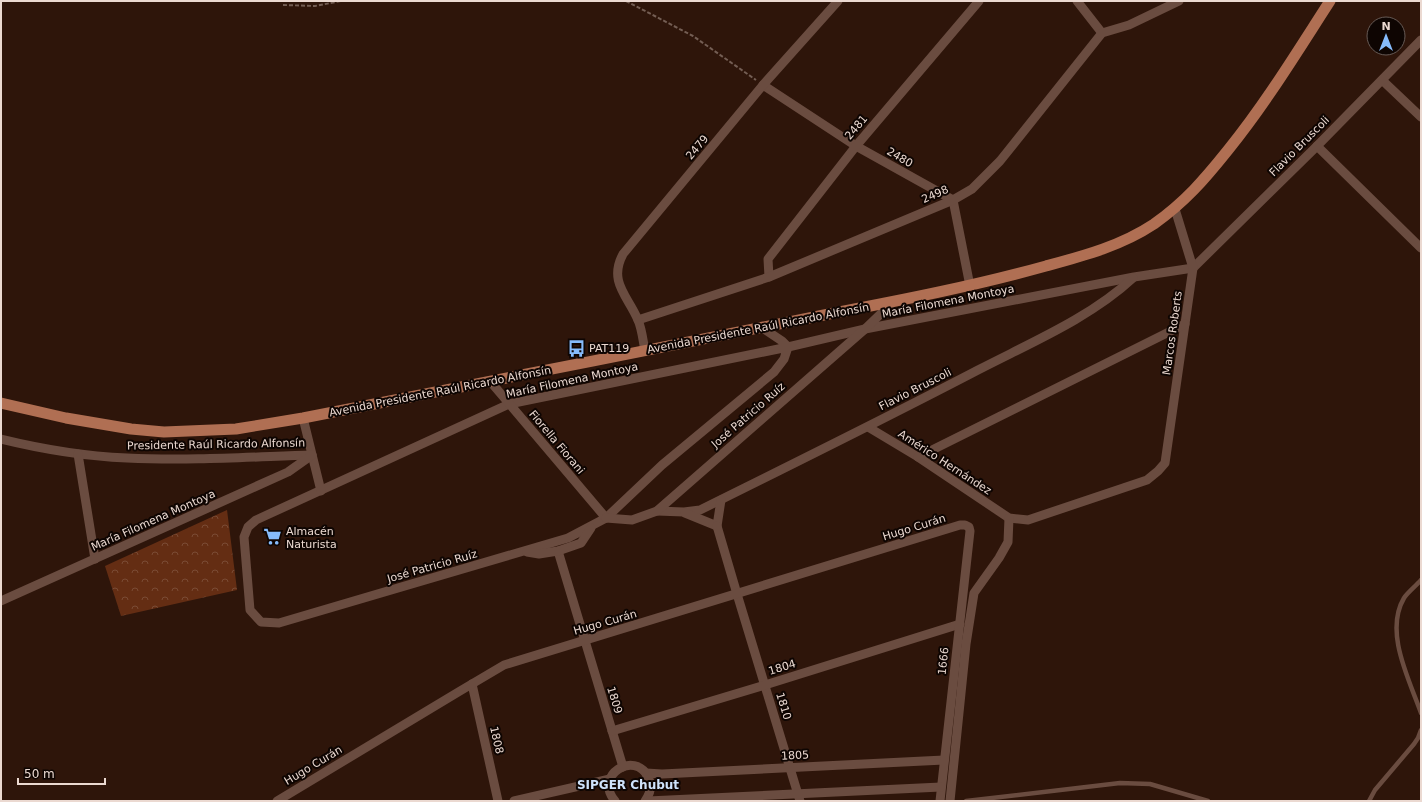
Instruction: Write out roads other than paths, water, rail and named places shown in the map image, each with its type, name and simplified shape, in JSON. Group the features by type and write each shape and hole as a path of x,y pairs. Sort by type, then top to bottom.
{"main road":[{"name":"Avenida Presidente Raúl Ricardo Alfonsín","path":"1,403 66,418 132,429 164,432 236,429 303,418 893,302 996,280 1089,254 1124,241 1151,226 1175,209 1200,185 1243,132 1274,88 1330,1"}],"street":[{"name":"2481","path":"769,277 768,258 856,146 979,1"},
{"path":"1076,1 1102,33 1129,25 1179,1"},
{"name":"2479","path":"645,351 638,320 619,287 617,275 618,264 623,254 832,3"},
{"name":"2498","path":"638,320 769,277 953,200 972,189 1000,161 1102,33"},
{"name":"Flavio Bruscoli","path":"1193,268 1317,146 1421,40"},
{"path":"1382,80 1421,117"},
{"name":"2480","path":"763,85 856,146 953,200"},
{"path":"1317,146 1421,248"},
{"path":"953,200 970,286"},
{"name":"Marcos Roberts","path":"1008,518 1028,520 1147,480 1165,463 1193,268 1175,209"},
{"name":"María Filomena Montoya","path":"260,622 250,610 244,538 248,527 256,520 510,404 788,347 865,329 1134,277 1193,268"},
{"name":"Flavio Bruscoli","path":"684,512 700,510 721,500 868,427 1091,311 1118,292 1134,277"},
{"name":"José Patricio Ruíz","path":"606,518 632,520 657,511 865,329 893,302"},
{"path":"918,457 1185,324"},
{"path":"761,328 782,341 788,347"},
{"name":"José Patricio Ruíz","path":"260,622 279,623 568,538 592,526 606,518 662,465 774,372 784,359 788,347"},
{"name":"Fiorella Fiorani","path":"490,381 606,518"},
{"path":"303,418 321,491"},
{"name":"Américo Hernández","path":"868,427 918,457 1008,518"},
{"name":"Presidente Raúl Ricardo Alfonsín","path":"1,439 78,454 127,458 191,459 312,455"},
{"path":"78,454 95,559"},
{"name":"María Filomena Montoya","path":"1,601 288,472 312,455"},
{"path":"657,511 684,512 718,526 721,500"},
{"path":"950,801 966,644 974,593 1000,558 1008,542 1008,518"},
{"name":"Hugo Curán","path":"277,801 504,666 960,525 966,525"},
{"name":"1666","path":"940,801 970,531 969,527 966,525"},
{"path":"524,551 539,554 558,551 581,543 592,526"},
{"name":"1810","path":"718,526 737,594 799,797"},
{"name":"1809","path":"558,551 623,767"},
{"name":"1804","path":"612,731 960,624"},
{"name":"1808","path":"472,684 498,801"},
{"name":"1805","path":"623,767 633,766 640,768 646,773 662,774 944,760"},
{"path":"612,800 608,789 610,779 612,774 623,767"},
{"path":"645,801 651,788 650,780 646,773"},
{"path":"514,801 610,779"},
{"path":"648,801 799,797 941,787"}],"lane":[{"path":"1421,580 1405,597 1398,611 1396,634 1401,656 1421,712"},
{"path":"1369,801 1375,790 1414,744 1421,730"},
{"path":"966,801 1120,783 1150,784 1208,801"}],"place":[{"name":"PAT119","path":"576,348"},
{"name":"Almacén Naturista","path":"273,537"}],"district":[{"name":"SIPGER Chubut","path":"628,785"}]}
